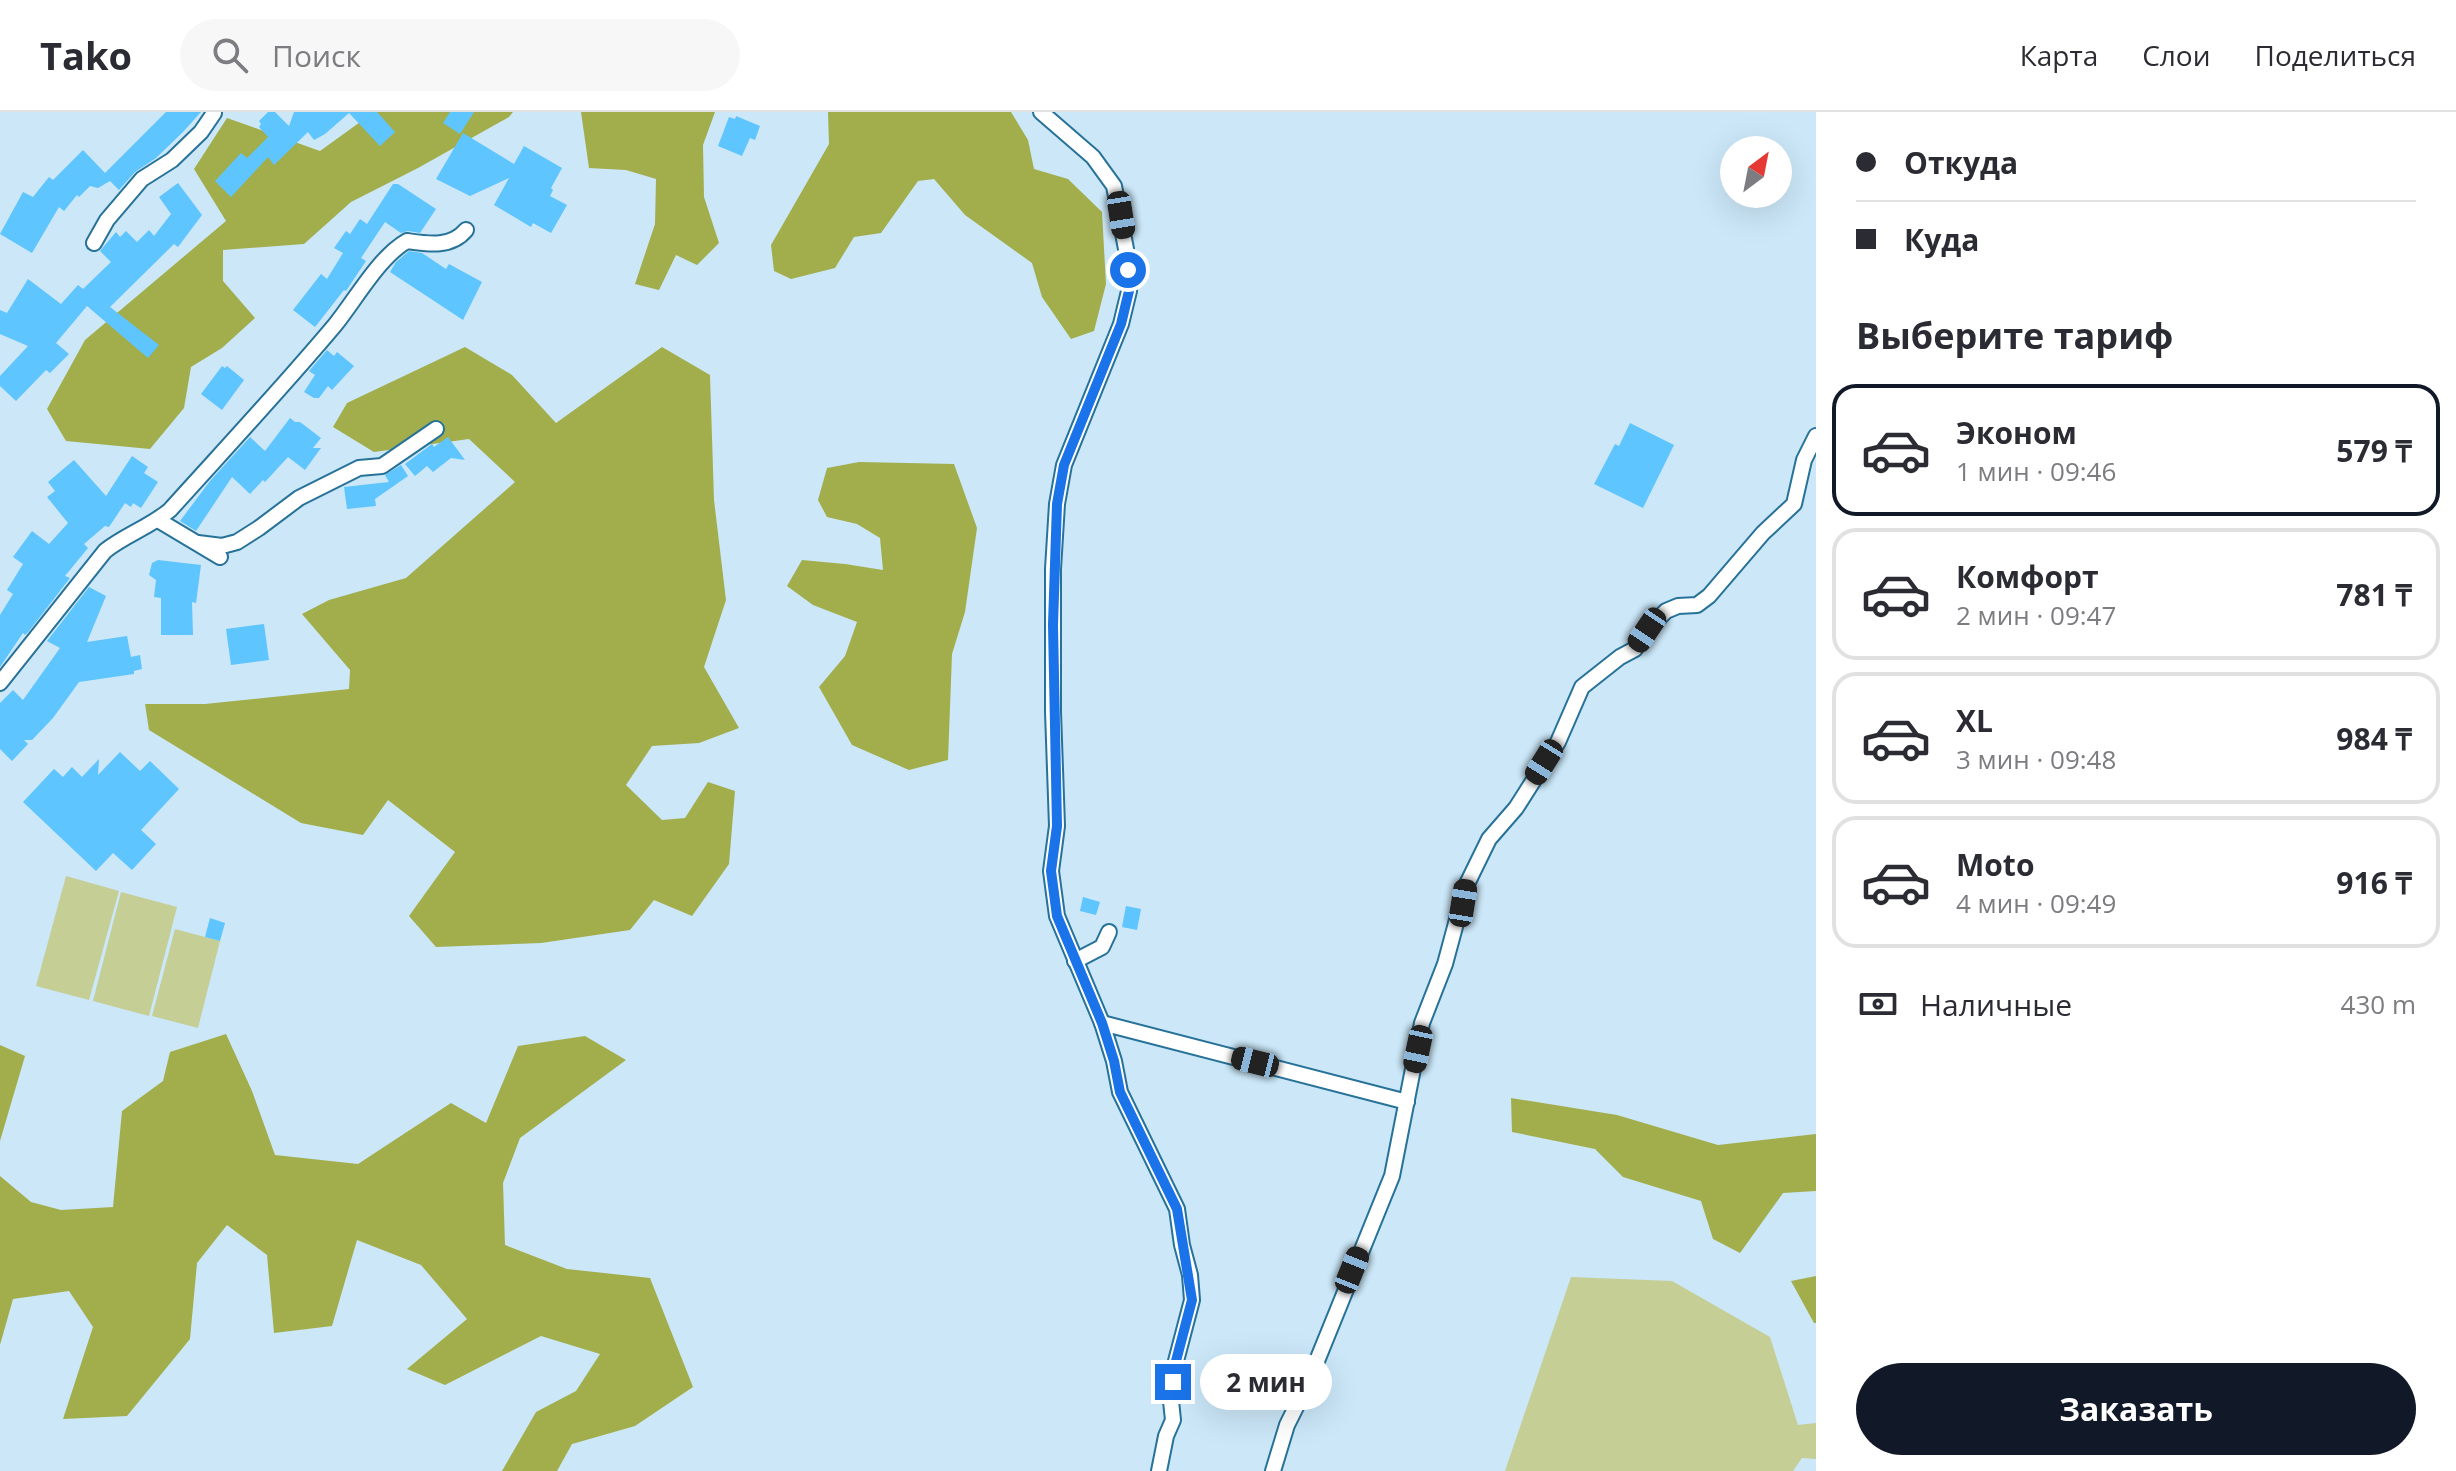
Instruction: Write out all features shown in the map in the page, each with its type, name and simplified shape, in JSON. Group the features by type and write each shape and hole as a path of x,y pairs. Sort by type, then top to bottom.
{"street":[{"path":"94,243 107,220 142,179 172,160 201,132 214,112"},
{"path":"1041,112 1093,157 1114,186 1126,249 1129,291 1121,324 1064,465 1057,504 1053,625 1057,826 1051,871 1057,916 1102,1023 1120,1092 1177,1209 1190,1275 1192,1300 1176,1361 1171,1401 1173,1420 1166,1436 1159,1471"},
{"path":"0,683 105,551 158,520 270,401 392,251 407,241 449,242 466,230"},
{"path":"198,543 222,546 237,542 299,498 359,468 382,466 436,429"},
{"path":"1273,1471 1287,1425 1308,1383 1392,1176 1422,1023 1445,964 1466,886 1489,839 1516,808 1558,742 1582,687 1635,649 1647,630 1666,611 1678,606 1697,605 1709,596 1756,540 1794,504 1804,460 1816,436"},
{"path":"158,520 220,557"},
{"path":"1075,961 1102,947 1109,932"},
{"path":"1102,1023 1407,1102"}],"green space":[{"path":"374,112 513,112 418,168 351,202 304,244 223,250 223,281 255,318 222,348 191,367 184,408 150,449 66,441 47,409 85,340 226,221 194,169 227,118 320,151"},
{"path":"581,112 715,112 703,145 704,197 719,243 697,265 676,255 659,290 635,284 655,224 656,179 626,170 589,168"},
{"path":"828,112 1011,112 1028,140 1034,169 1068,179 1102,212 1106,284 1094,331 1071,339 1042,297 1032,263 965,215 934,179 918,181 881,233 854,237 835,268 791,279 774,271 771,245 829,144"},
{"path":"465,347 512,375 556,423 662,347 710,375 714,500 726,600 704,667 739,728 699,743 652,746 626,785 662,820 685,818 708,782 735,791 729,864 692,916 654,900 630,930 541,943 436,947 409,916 455,852 388,800 363,835 301,823 149,730 145,704 205,704 349,689 350,670 302,614 329,600 406,578 515,482 469,439 374,452 333,427 347,403"},
{"path":"859,462 954,464 977,528 965,612 952,654 948,760 909,770 852,745 819,687 845,656 857,622 813,605 787,586 802,560 883,570 880,538 857,524 827,517 818,500 827,468"},
{"path":"66,876 119,891 89,1000 36,986"},
{"path":"121,892 177,907 149,1016 93,1001"},
{"path":"175,929 220,941 198,1028 152,1016"},
{"path":"226,1034 252,1091 275,1155 358,1164 451,1103 486,1123 518,1046 585,1036 626,1060 520,1138 503,1183 505,1245 567,1269 650,1278 693,1387 635,1426 572,1444 557,1471 502,1471 536,1412 576,1391 600,1354 541,1336 445,1385 407,1369 467,1319 421,1265 357,1240 332,1326 274,1333 267,1255 227,1225 197,1263 190,1339 127,1416 63,1419 93,1327 69,1291 13,1299 0,1345 0,1176 31,1202 61,1210 113,1207 122,1111 163,1081 170,1052"},
{"path":"0,1045 25,1056 0,1141"},
{"path":"1511,1098 1617,1115 1718,1145 1816,1134 1816,1191 1783,1193 1740,1253 1713,1239 1701,1201 1623,1177 1595,1149 1512,1132"},
{"path":"1816,1276 1816,1323 1814,1323 1791,1281"},
{"path":"1571,1277 1672,1281 1770,1337 1798,1425 1816,1423 1816,1459 1802,1458 1793,1471 1505,1471"}],"building":[{"path":"166,112 201,112 119,190 110,181 98,188 90,186 79,197 77,195 64,211 59,207 32,253 0,234 23,192 33,197 49,177 53,180 83,150 105,173"},
{"path":"268,112 275,112 289,126 294,112 377,112 395,132 380,146 349,113 314,140 308,132 274,165 268,157 231,197 215,181 241,153 247,158 268,137 259,127 259,121"},
{"path":"450,112 474,112 460,134 443,123"},
{"path":"736,116 760,126 755,140 750,138 742,156 718,146 729,117 735,119"},
{"path":"463,133 514,164 524,146 562,168 550,196 567,205 551,233 533,223 531,227 494,205 509,178 470,196 436,179"},
{"path":"178,183 202,215 178,247 174,244 110,307 159,345 148,358 87,306 56,343 69,354 50,373 46,370 16,401 0,386 0,376 28,346 0,334 0,310 7,313 28,279 61,304 78,285 83,289 111,262 100,251 116,232 120,237 126,231 137,242 149,230 154,236 171,214 159,197"},
{"path":"393,184 398,184 436,209 420,233 401,233 385,222 361,258 366,261 346,291 315,327 293,310 321,274 327,279 343,253 334,248 346,231 350,234 360,219 367,224"},
{"path":"409,251 422,253 446,269 449,264 482,282 463,320 390,272"},
{"path":"327,350 334,356 337,352 354,366 332,390 328,386 319,398 314,398 304,392 315,375 309,371"},
{"path":"222,366 227,366 244,380 222,410 201,394"},
{"path":"290,418 321,438 313,448 321,448 305,470 288,457 250,494 232,477 196,531 180,521 210,481 250,437 265,451"},
{"path":"1630,423 1674,445 1643,508 1594,484"},
{"path":"448,437 465,460 451,458 433,472 427,466 415,476 405,464 432,444 434,447"},
{"path":"132,456 148,467 144,473 158,482 141,508 125,503 109,527 105,526 84,544 88,548 65,576 70,578 29,631 25,635 23,633 0,667 0,615 13,594 7,590 23,564 13,557 32,531 49,544 68,523 47,497 55,491 48,482 74,460 106,496"},
{"path":"401,465 408,476 375,499 376,506 347,509 344,487 389,482 385,475"},
{"path":"158,560 201,565 196,603 192,602 193,635 161,635 161,598 154,597 156,580 149,575 152,563"},
{"path":"89,587 106,596 87,642 127,636 131,657 140,655 142,669 134,671 134,674 79,682 53,718 32,740 24,740 28,744 12,761 0,749 0,703 13,690 23,700 60,648 47,641"},
{"path":"264,624 269,660 231,665 226,629"},
{"path":"120,752 140,771 150,761 179,789 141,830 156,844 132,870 113,853 96,871 23,802 54,769 63,777 72,767 82,777 99,759 98,775"},
{"path":"1083,897 1100,902 1096,915 1080,911"},
{"path":"1126,906 1141,909 1137,930 1122,927"},
{"path":"210,918 225,923 220,941 205,937"}],"route":[{"path":"1128,270 1129,291 1121,324 1079,422 1064,465 1057,504 1053,569 1057,826 1051,871 1057,916 1102,1023 1120,1092 1177,1209 1192,1300 1173,1382"}]}
